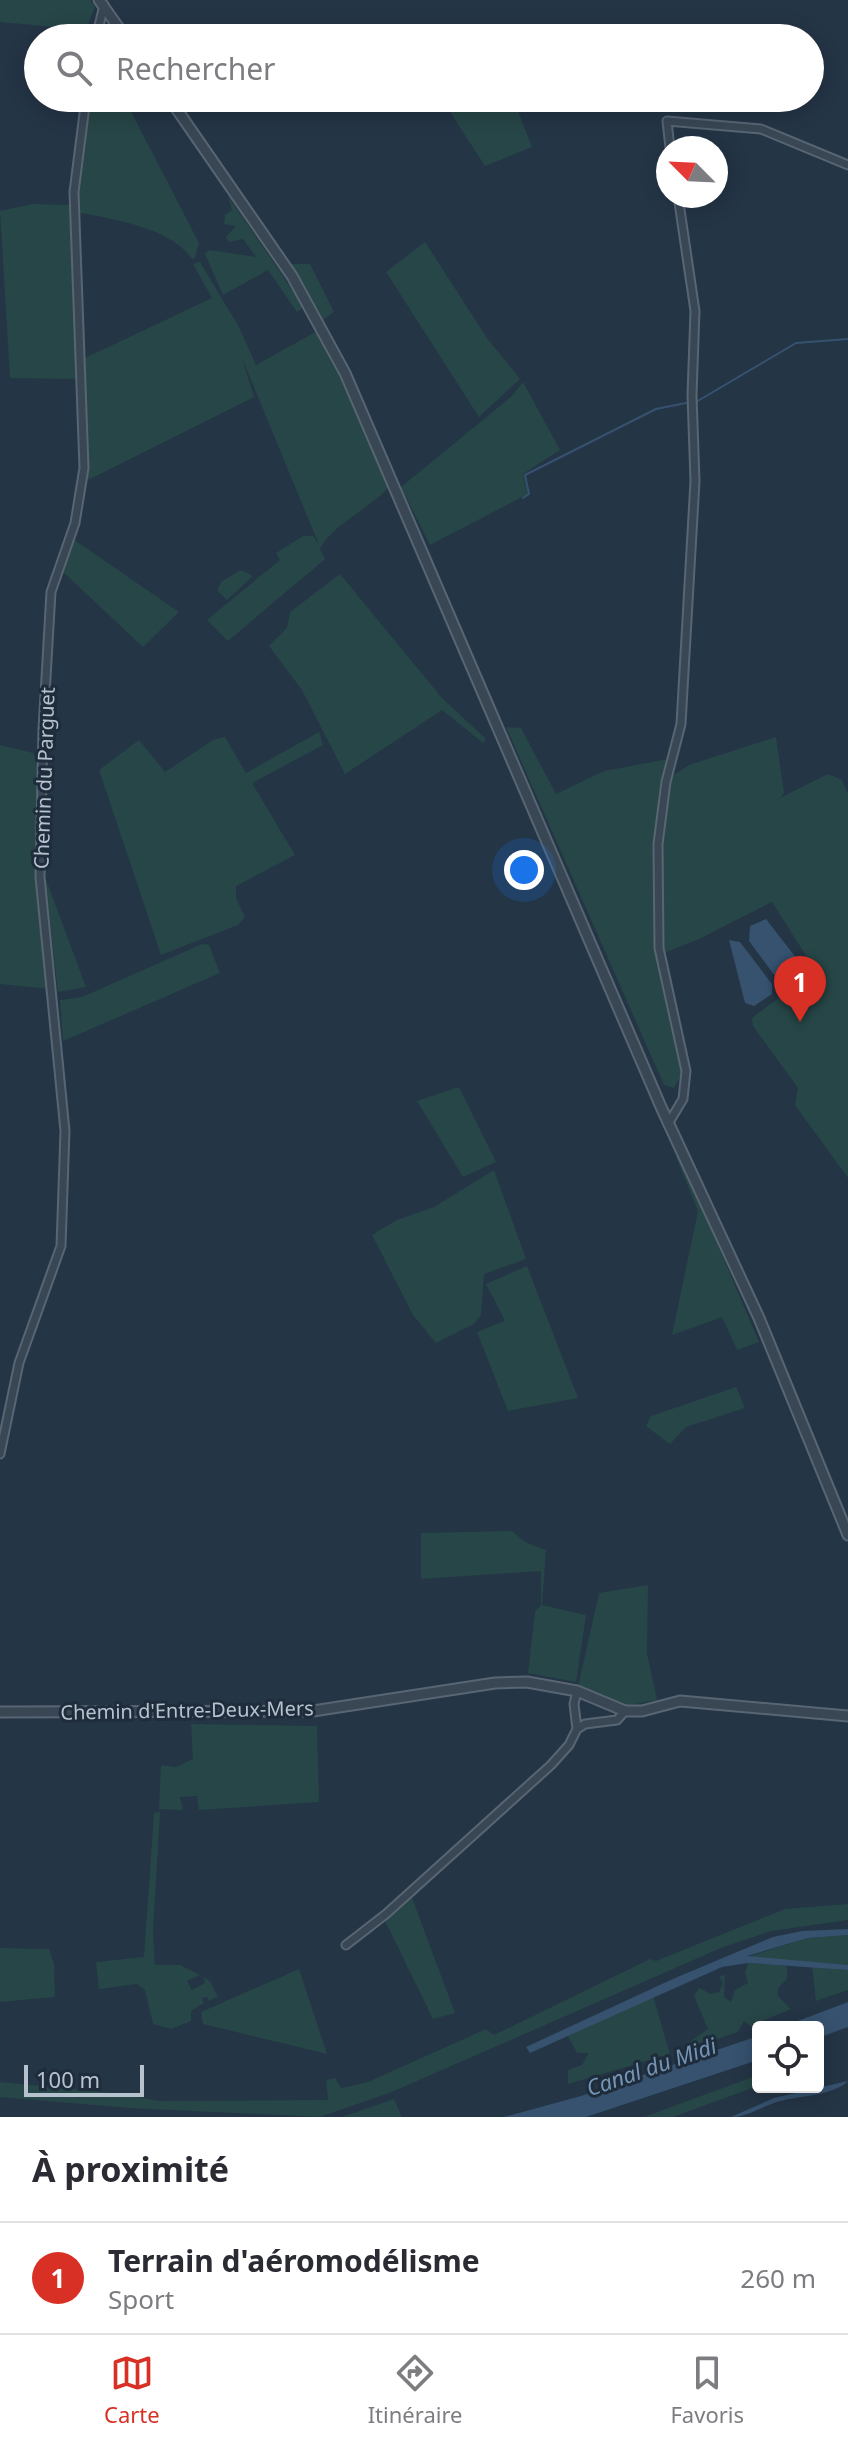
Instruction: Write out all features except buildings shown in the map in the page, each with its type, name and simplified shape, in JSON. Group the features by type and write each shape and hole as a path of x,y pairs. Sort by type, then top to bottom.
{"street":[{"path":"98,24 102,2"},
{"path":"102,2 117,24"},
{"name":"Chemin du Parguet","path":"0,1454 19,1363 61,1246 65,1131 40,877 43,729 51,592 75,523 84,468 74,192 84,112"},
{"path":"179,112 292,276 345,373 668,1124 759,1318 848,1535"},
{"path":"669,136 667,121 761,129 848,165"},
{"path":"668,1124 683,1099 686,1071 659,948 658,844 666,782 681,724 696,467 692,395 695,311 680,208"},
{"name":"Chemin d'Entre-Deux-Mers","path":"0,1712 313,1711 495,1683 555,1685 625,1711"},
{"path":"577,1691 574,1704 577,1729"},
{"path":"346,1945 386,1914 551,1765 569,1745 577,1729 585,1724 617,1720 625,1711 680,1701 847,1715"}],"green space":[{"path":"0,0 90,0 95,7 88,24 0,22"},
{"path":"88,112 131,112 199,243 195,258 192,259 172,240 142,227 80,213 78,190"},
{"path":"450,112 518,112 532,147 485,166"},
{"path":"228,196 304,307 297,312 268,270 223,295 205,254 209,250 256,257 243,239 229,242 226,237 236,226 224,224 225,215 232,210"},
{"path":"33,204 70,205 79,379 10,378 0,211"},
{"path":"425,242 487,338 520,379 479,417 386,272"},
{"path":"200,262 239,327 256,365 319,330 389,487 333,532 320,549 325,559 228,641 207,620 280,560 276,553 303,536 313,536 319,545 242,358 254,397 88,480 85,358 212,298 193,264"},
{"path":"292,264 310,264 334,312 323,320"},
{"path":"523,382 560,450 523,474 528,494 430,545 401,487 512,396"},
{"path":"73,539 179,612 143,647 61,570"},
{"path":"241,570 253,576 227,600 217,590 222,581"},
{"path":"340,574 442,698 486,739 483,743 442,710 345,774 302,690 269,646 287,628 290,612"},
{"path":"506,727 521,728 556,794 604,771 668,759 655,846 655,951 682,1074 674,1088 664,1085"},
{"path":"319,732 323,745 252,783 295,855 236,886 236,898 245,917 238,925 161,955 99,770 139,740 165,772 213,740 225,737 246,773"},
{"path":"776,737 784,793 780,798 828,774 842,780 848,794 848,1178 795,1105 798,1088 753,1026 752,1018 815,970 772,902 662,954 660,848 672,776 689,765"},
{"path":"0,745 33,753 38,760 38,881 50,989 0,984"},
{"path":"45,877 86,987 58,992"},
{"path":"202,944 209,945 220,973 63,1041 60,1000 82,997"},
{"path":"459,1087 496,1162 463,1177 417,1101"},
{"path":"679,1153 759,1342 737,1350 722,1317 672,1335 698,1211 676,1157"},
{"path":"494,1170 526,1259 484,1274 481,1315 474,1324 436,1343 413,1315 372,1235 397,1220 434,1207"},
{"path":"527,1266 578,1398 508,1411 477,1332 505,1321 486,1284"},
{"path":"736,1387 745,1408 686,1427 670,1444 646,1426 651,1416"},
{"path":"512,1531 525,1542 546,1550 542,1605 586,1615 576,1682 528,1673 535,1611 541,1605 541,1571 421,1579 421,1533"},
{"path":"648,1585 647,1653 657,1700 625,1706 578,1687 599,1593"},
{"path":"191,1724 317,1726 319,1802 199,1810 197,1796 180,1797 183,1810 159,1809 161,1765 176,1767 193,1759"},
{"path":"160,1812 153,1932 155,1965 180,1965 200,1975 187,1981 192,1990 205,1983 203,1977 210,1981 218,1997 208,2001 207,1997 202,1998 204,2003 191,2011 191,2021 171,2029 153,2024 145,1990 137,1984 99,1989 96,1962 144,1957 154,1813"},
{"path":"411,1895 455,2013 433,2019 385,1921"},
{"path":"848,1904 848,1920 771,1931 721,1948 392,2092 320,2117 130,2108 0,2097 0,2082 121,2094 159,2101 328,2100 326,2080 335,2078 341,2088 368,2082 486,2029 494,2035 650,1959 656,1961 785,1909"},
{"path":"848,1935 848,1965 747,1957 808,1938"},
{"path":"0,1948 49,1949 54,1964 55,1997 0,2002"},
{"path":"748,1963 787,1966 787,1979 778,1988 778,1996 791,2009 763,2021 752,2021 751,2026 744,2021 738,2032 690,2048 688,2043 708,2029 694,1996 699,1988 711,1994 719,1992 723,1984 719,1976 725,1975 724,1997 731,2002 735,1990 748,1983 745,1973"},
{"path":"812,1967 848,1970 848,1990 816,2001"},
{"path":"299,1969 327,2054 203,2024 201,2012"},
{"path":"653,1996 670,2054 568,2084 568,2070 582,2065 589,2053 577,2053 568,2036"},
{"path":"752,2077 752,2088 673,2117 644,2117"},
{"path":"394,2099 402,2117 342,2117"}],"water":[{"path":"766,919 804,968 781,984 749,941 750,926"},
{"path":"729,940 740,942 772,984 772,994 754,1006 745,1003"},
{"path":"848,1929 848,1935 808,1938 747,1956 848,1965 848,1970 748,1963 722,1967 530,2053 526,2047 675,1978 773,1937 802,1931"},
{"path":"848,2002 848,2027 824,2036 824,2021 798,2021"},
{"path":"752,2038 752,2062 586,2117 504,2117 581,2096"},
{"path":"848,2081 824,2092 824,2087"},
{"path":"796,2093 821,2093 783,2100 748,2114 731,2117 774,2098"}],"waterway":[{"path":"696,402 796,343 848,339"},
{"path":"523,498 529,494 525,475 656,409 686,403"}],"place":[{"name":"Terrain d'aéromodélisme","path":"800,1022"}],"water label":[{"name":"Canal du Midi","path":"651,2066"}]}
